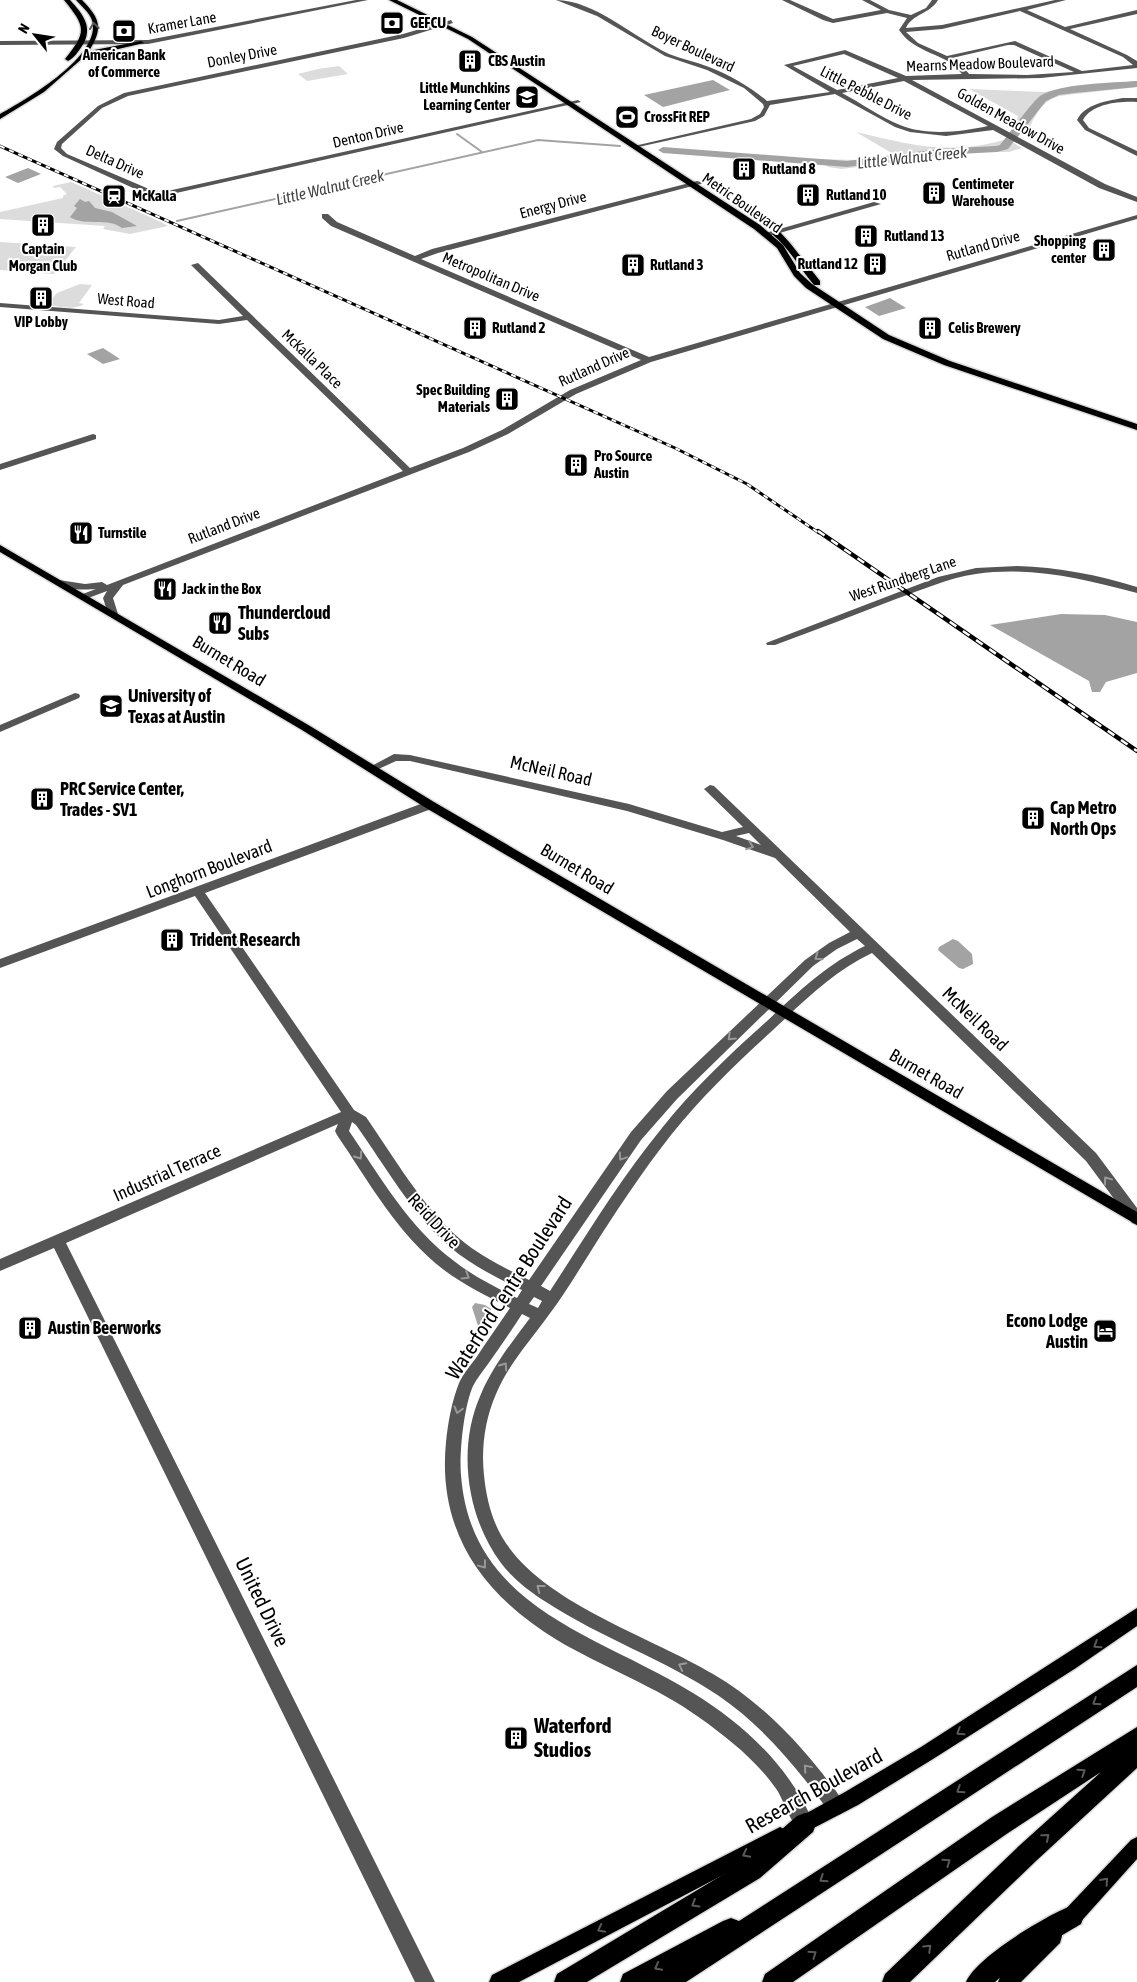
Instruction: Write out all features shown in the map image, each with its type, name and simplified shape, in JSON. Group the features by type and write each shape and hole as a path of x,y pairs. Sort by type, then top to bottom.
{"highway":[{"path":"666,1982 1137,1675"},
{"path":"773,1982 1000,1825 1137,1737"},
{"path":"893,1982 1028,1853 1137,1753"},
{"path":"565,1982 752,1870 804,1824"},
{"path":"631,1982 721,1934 780,1907"},
{"path":"977,1982 1014,1951 1073,1916"}],"main road":[{"path":"0,110 56,71 70,58 80,44 86,31 86,24 67,0"},
{"path":"0,117 52,84 82,56 91,44 96,32 95,21 79,0"},
{"name":"Metric Boulevard","path":"392,0 407,9 448,23 766,234 778,245 801,279 835,305 890,340 1137,420"},
{"name":"Metric Boulevard","path":"401,0 479,37 775,232 789,243 812,278 844,302 898,334 950,360 1137,427"},
{"path":"82,56 100,50 141,43"},
{"path":"18,99 28,101"},
{"path":"735,213 743,211"},
{"path":"778,245 789,243"},
{"name":"Burnet Road","path":"0,548 767,1004 1137,1219"},
{"name":"Research Boulevard","path":"499,1982 836,1807 948,1740 1110,1636 1137,1616"},
{"path":"1008,1982 1073,1916 1137,1846"}],"street":[{"name":"Kramer Lane","path":"0,43 141,43 208,32 365,0"},
{"name":"Boyer Boulevard","path":"559,0 591,11 667,55 709,69 736,83 739,89 756,96 766,103"},
{"path":"785,0 833,21 887,11"},
{"path":"865,0 887,11 911,17"},
{"path":"902,30 904,23 911,17 927,10 935,0"},
{"path":"902,30 942,27 1063,0"},
{"path":"1020,10 1125,56 1137,65"},
{"path":"1063,29 1137,12"},
{"name":"Donley Drive","path":"57,149 59,142 100,107 126,94 169,83 404,36 448,23"},
{"path":"902,30 913,42 960,66 966,75"},
{"path":"945,58 1015,43 1080,72"},
{"name":"Golden Meadow Drive","path":"787,65 845,52 906,79 1110,190 1137,200"},
{"name":"Little Pebble Drive","path":"787,65 897,126 920,133 949,135 996,127"},
{"name":"Mearns Meadow Boulevard","path":"766,103 798,100 906,79 966,75 1029,77 1137,65"},
{"path":"1136,100 1124,100 1095,107 1083,113 1080,120 1087,129 1137,154"},
{"name":"Denton Drive","path":"163,194 578,102"},
{"path":"636,147 753,120 766,111 766,103"},
{"name":"Delta Drive","path":"57,149 65,155 147,191 163,194"},
{"name":"Energy Drive","path":"415,259 442,248 700,182"},
{"path":"766,234 876,204"},
{"name":"Metropolitan Drive","path":"325,216 334,224 648,360"},
{"name":"Rutland Drive","path":"83,597 489,440 573,392 648,360 1137,217"},
{"path":"1126,220 1137,225"},
{"name":"McKalla Place","path":"195,265 409,472"},
{"name":"West Road","path":"0,305 220,322 249,317"},
{"path":"0,467 93,437"},
{"name":"West Rundberg Lane","path":"771,643 919,587 975,572 1012,569 1059,571 1106,580 1137,590"},
{"path":"58,583 93,587 122,581"},
{"path":"112,614 108,598 113,589 122,581"},
{"path":"0,729 76,696"},
{"name":"McNeil Road","path":"372,769 394,758 410,758 630,808 778,855"},
{"name":"McNeil Road","path":"710,789 1091,1157 1137,1219"},
{"name":"Longhorn Boulevard","path":"0,964 430,805"},
{"path":"722,836 751,829"},
{"name":"Reid Drive","path":"198,892 349,1114 361,1121 429,1217 470,1255 552,1299"},
{"name":"Waterford Centre Boulevard","path":"804,1824 782,1783 761,1758 737,1736 675,1691 595,1651 535,1616 505,1591 481,1564 468,1541 454,1492 453,1439 457,1413 466,1384 641,1130 672,1095 817,957 860,932"},
{"name":"Waterford Centre Boulevard","path":"836,1807 810,1770 780,1737 742,1704 707,1679 558,1601 509,1561 493,1540 484,1516 476,1474 481,1414 487,1395 498,1375 552,1299 655,1145 697,1096 783,1013 833,971 875,947"},
{"name":"Reid Drive","path":"349,1114 342,1131 391,1202 422,1241 438,1257 454,1269 540,1316"},
{"name":"Industrial Terrace","path":"0,1265 58,1242 349,1114"},
{"name":"United Drive","path":"58,1242 425,1982"}],"shaded area":[{"path":"339,66 348,74 307,81 298,74 318,69"},
{"path":"713,80 730,90 663,107 644,95"},
{"path":"1137,81 1137,87 1053,98 1040,109 1028,130 1014,129 1018,116 969,89 1044,92"},
{"path":"856,132 931,147 967,147 1007,139 1022,148 1009,152 975,152 842,169 828,167 819,159 856,160 895,155"},
{"path":"28,168 41,174 18,183 5,177"},
{"path":"71,182 168,226 130,234 103,229 105,226 0,219 0,212 63,198 67,194 60,187 54,188 53,186"},
{"path":"80,199 85,202 89,201 95,208 112,212 137,226 122,228 110,223 76,220 70,217 77,208 74,206"},
{"path":"0,242 76,247 54,274 0,270"},
{"path":"80,284 92,285 79,303 84,304 71,308 46,305 57,293"},
{"path":"890,298 906,308 879,316 865,307"},
{"path":"103,348 120,359 103,364 87,354"},
{"path":"1061,614 1105,615 1137,622 1137,673 1106,682 1100,692 1092,692 1089,681 990,625"},
{"path":"953,939 958,941 972,954 973,964 963,969 959,968 938,950 939,947"},
{"path":"475,1303 485,1305 491,1309 491,1315 482,1327 478,1326 472,1307"}],"waterway":[{"name":"Little Walnut Creek","path":"663,150 847,164 939,152 997,149 1004,147 1043,99 1057,93 1074,90 1137,84"},
{"name":"Little Walnut Creek","path":"457,134 482,152"},
{"name":"Little Walnut Creek","path":"177,221 538,140 620,146"}],"railway":[{"path":"0,146 675,448 747,484 819,533"},
{"path":"818,531 1137,751"}],"place":[{"name":"GEFCU","path":"392,23"},
{"name":"American Bank of Commerce","path":"124,31"},
{"name":"CBS Austin","path":"470,61"},
{"name":"Little Munchkins Learning Center","path":"527,97"},
{"name":"CrossFit REP","path":"627,117"},
{"name":"Rutland 8","path":"744,169"},
{"name":"Centimeter Warehouse","path":"934,193"},
{"name":"Rutland 10","path":"808,195"},
{"name":"McKalla","path":"114,196"},
{"name":"Captain Morgan Club","path":"43,225"},
{"name":"Rutland 13","path":"866,236"},
{"name":"Shopping center","path":"1104,250"},
{"name":"Rutland 12","path":"875,264"},
{"name":"Rutland 3","path":"633,265"},
{"name":"VIP Lobby","path":"41,298"},
{"name":"Rutland 2","path":"475,328"},
{"name":"Celis Brewery","path":"930,328"},
{"name":"Spec Building Materials","path":"507,399"},
{"name":"Pro Source Austin","path":"576,465"},
{"name":"Turnstile","path":"81,533"},
{"name":"Jack in the Box","path":"165,589"},
{"name":"Thundercloud Subs","path":"220,623"},
{"name":"University of Texas at Austin","path":"111,706"},
{"name":"PRC Service Center, Trades - SV1","path":"42,799"},
{"name":"Cap Metro North Ops","path":"1033,818"},
{"name":"Trident Research","path":"172,940"},
{"name":"Austin Beerworks","path":"30,1328"},
{"name":"Econo Lodge Austin","path":"1105,1331"},
{"name":"Waterford Studios","path":"516,1738"}]}
